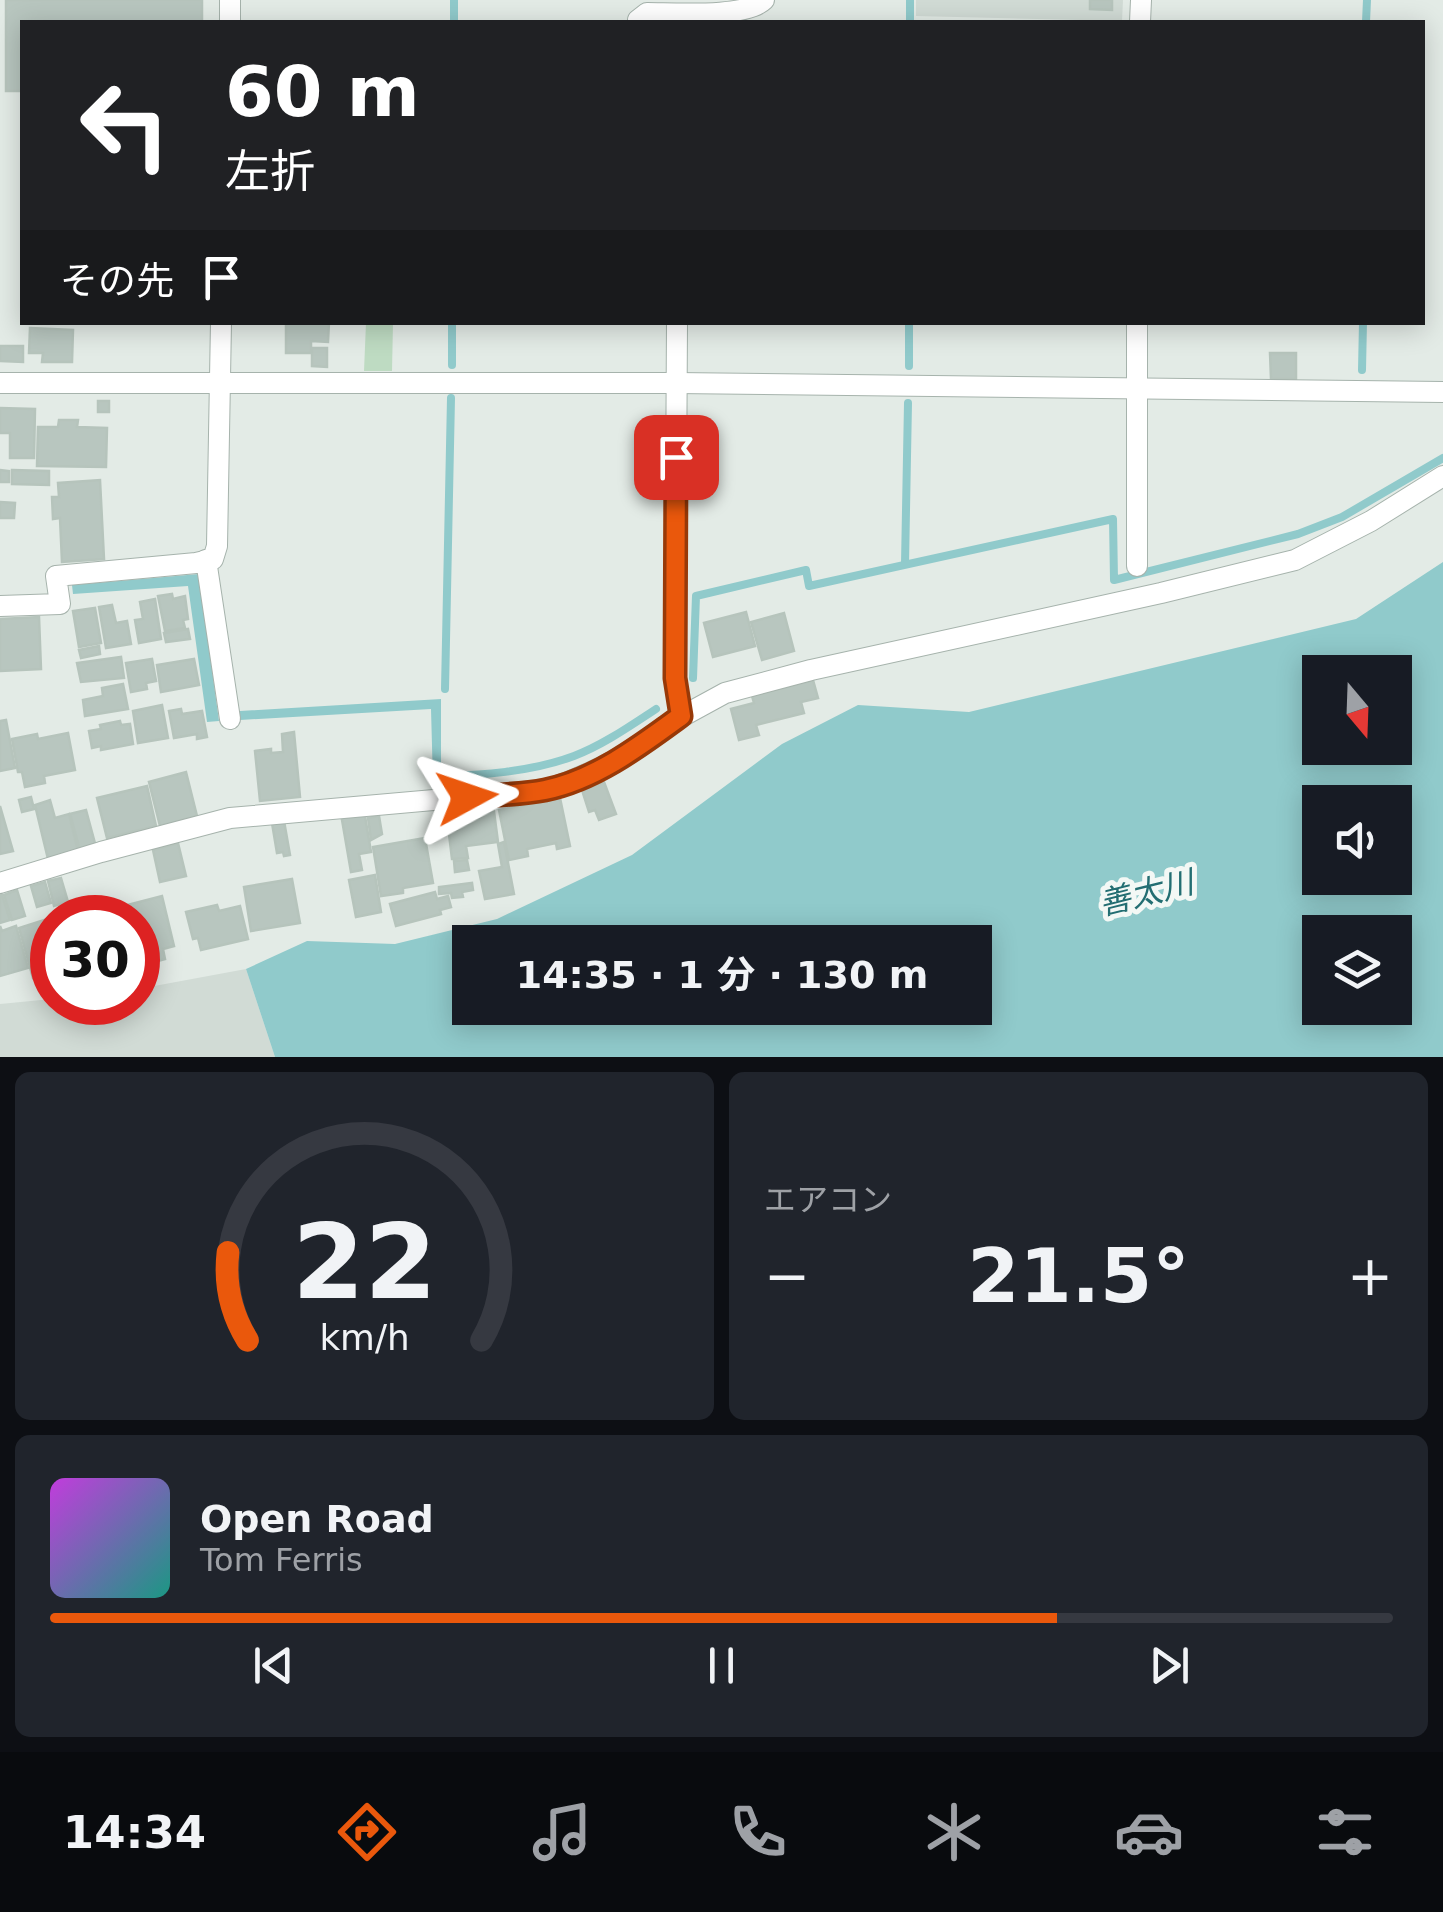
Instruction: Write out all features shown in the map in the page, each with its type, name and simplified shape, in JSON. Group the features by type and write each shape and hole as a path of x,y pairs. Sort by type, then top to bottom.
{"street":[{"path":"638,20 647,13 741,11 764,0"},
{"path":"0,606 60,604 56,576 196,563 213,558 217,546 221,325"},
{"path":"677,325 675,678 681,716"},
{"path":"1137,325 1137,566"},
{"path":"0,383 676,383 1443,392"},
{"path":"0,882 230,818 546,790 607,766 681,716 725,694 810,670 1295,560 1371,521 1443,476"},
{"path":"206,560 230,719"}],"shaded area":[{"path":"916,0 1123,0 1122,20 916,16"},
{"path":"246,969 275,1057 0,1057 0,1004 30,1001 30,1025 160,1025 160,985"}],"green space":[{"path":"366,325 393,325 392,371 364,371"}],"water":[{"name":"善太川","path":"1443,562 1443,1057 275,1057 246,969 307,941 395,944 452,930 452,1025 992,1025 992,925 473,925 497,919 632,855 782,744 858,705 969,712 1356,619"},
{"path":"199,574 219,721 207,722 188,586 73,594 72,585"},
{"path":"441,699 441,782 433,782 431,709 240,720 240,711"}],"building":[{"path":"6,0 202,0 202,20 20,20 20,91 6,91"},
{"path":"1090,0 1112,0 1112,10 1090,9"},
{"path":"286,325 329,325 328,342 311,341 311,353 286,353"},
{"path":"30,328 73,330 72,362 42,362 43,353 29,353"},
{"path":"0,346 23,346 23,362 0,361"},
{"path":"312,348 327,348 327,367 312,366"},
{"path":"1270,353 1296,353 1296,379 1271,379"},
{"path":"98,401 109,401 109,412 98,412"},
{"path":"0,408 35,409 34,458 10,458 10,433 0,433"},
{"path":"59,420 78,420 77,427 107,428 106,467 37,466 38,427 58,427"},
{"path":"0,470 9,471 9,482 0,482"},
{"path":"12,470 49,471 49,485 12,484"},
{"path":"100,480 104,559 62,562 60,518 53,519 52,497 59,497 58,483"},
{"path":"0,502 15,503 14,518 0,518"},
{"path":"172,594 173,599 185,596 188,619 183,620 185,628 165,631 158,596"},
{"path":"155,599 161,639 139,643 135,620 143,619 140,602"},
{"path":"112,605 116,623 127,621 131,644 106,648 99,607"},
{"path":"95,608 101,643 79,647 73,611"},
{"path":"746,612 755,646 713,657 704,623"},
{"path":"784,613 794,651 762,660 751,622"},
{"path":"39,617 41,669 0,671 0,619"},
{"path":"188,629 190,639 166,642 164,633"},
{"path":"99,646 100,654 81,658 79,650"},
{"path":"121,657 124,678 81,682 77,663"},
{"path":"152,659 156,681 146,683 147,689 131,692 126,663"},
{"path":"194,659 199,685 161,692 157,665"},
{"path":"813,680 818,698 801,702 804,713 756,725 759,735 739,740 731,709 754,703 752,696"},
{"path":"123,684 128,709 85,716 83,700 103,696 102,688"},
{"path":"162,705 168,738 138,743 133,711"},
{"path":"181,709 182,714 202,711 207,737 197,739 197,734 174,738 169,711"},
{"path":"6,720 15,768 0,771 0,721"},
{"path":"120,721 121,725 130,724 133,744 92,748 89,731"},
{"path":"294,732 300,797 260,801 255,751 283,752 282,734"},
{"path":"68,733 75,770 44,776 45,783 25,787 12,739"},
{"path":"186,772 197,816 160,826 149,782"},
{"path":"604,782 616,814 599,820 595,810 589,812 582,790"},
{"path":"147,786 156,826 107,838 97,798"},
{"path":"31,797 34,809 22,812 19,800"},
{"path":"560,798 570,846 557,849 556,843 527,849 528,856 509,860 499,810"},
{"path":"50,800 55,818 69,814 78,851 48,859 35,805"},
{"path":"493,804 498,842 466,846 468,858 452,859 446,809"},
{"path":"0,806 13,851 0,854"},
{"path":"86,810 96,847 80,851 70,814"},
{"path":"364,810 371,852 359,854 362,870 351,872 341,814"},
{"path":"379,816 382,834 371,840 368,818"},
{"path":"284,821 290,855 284,856 283,852 277,853 272,823"},
{"path":"425,838 433,883 381,896 373,847"},
{"path":"504,842 514,894 485,899 479,871 502,867 498,844"},
{"path":"178,843 186,876 160,882 153,850"},
{"path":"467,860 469,870 455,872 454,861"},
{"path":"375,875 381,912 356,917 349,880"},
{"path":"61,878 66,895 51,895 48,881"},
{"path":"292,879 300,923 251,931 244,887"},
{"path":"45,882 49,895 34,895 31,886"},
{"path":"472,883 473,890 462,892 463,897 439,894 439,887"},
{"path":"17,890 25,916 12,920 4,895"},
{"path":"435,892 437,899 448,896 451,907 440,910 441,914 396,926 390,904"},
{"path":"0,895 10,920 0,923"},
{"path":"160,897 174,946 163,949 165,959 160,960"},
{"path":"217,905 219,911 240,906 248,939 201,950 198,938 193,939 186,912"},
{"path":"30,924 30,967 19,928"},
{"path":"0,926 2,931 16,926 28,968 0,976"}],"waterway":[{"path":"454,0 454,20"},
{"path":"910,0 910,20"},
{"path":"1366,20 1367,0"},
{"path":"452,325 452,365"},
{"path":"909,325 909,366"},
{"path":"1362,370 1363,325"},
{"path":"445,689 451,398"},
{"path":"905,564 908,403"},
{"path":"693,678 696,596 806,570 809,586 1113,519 1114,580 1298,534 1342,517 1443,458"},
{"path":"436,775 505,772 558,761 616,735 656,709"}],"route":[{"path":"467,797 546,790 583,778 681,716 675,678 676,457"}]}
